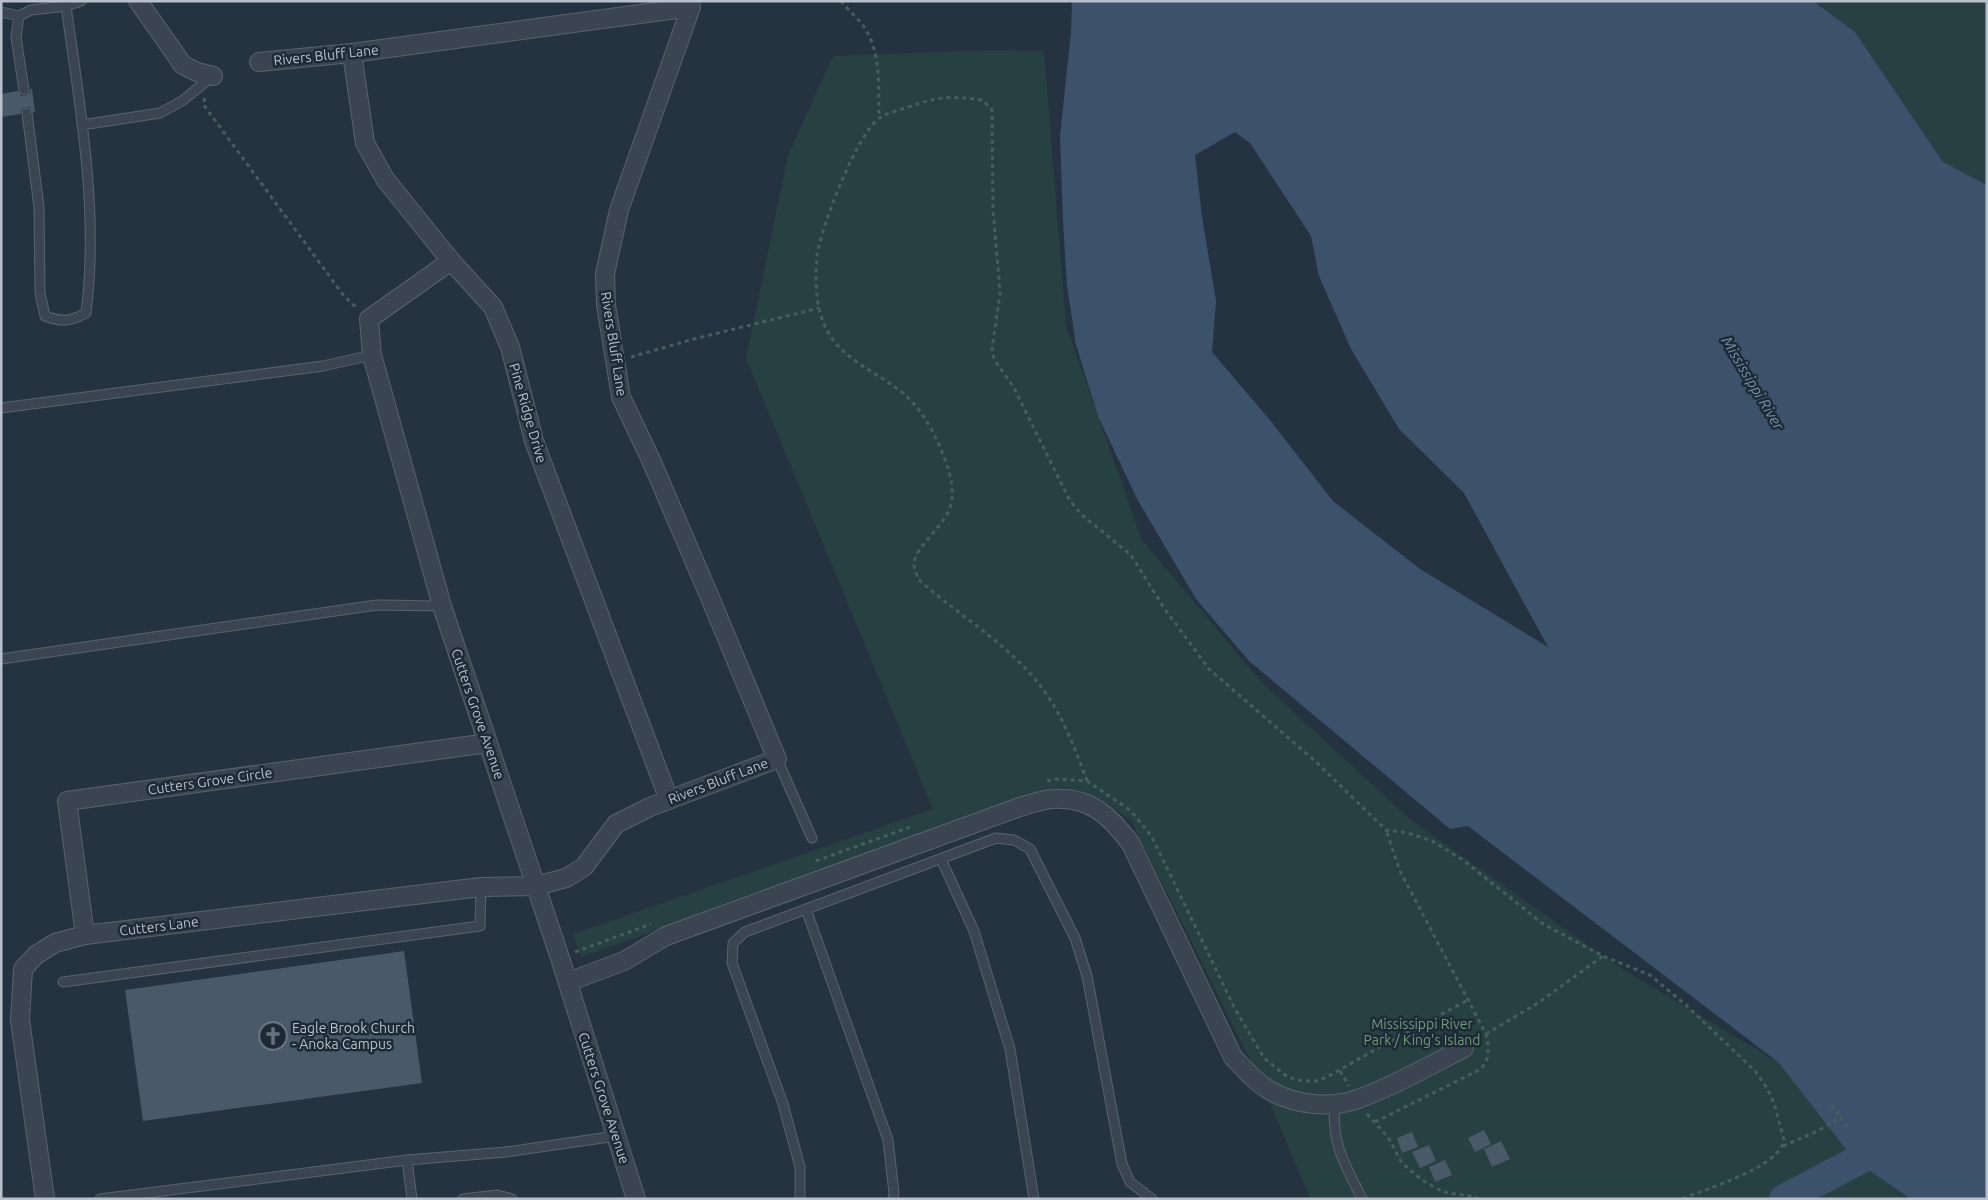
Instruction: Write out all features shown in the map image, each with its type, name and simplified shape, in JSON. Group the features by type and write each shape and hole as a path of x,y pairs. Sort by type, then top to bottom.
{"street":[{"path":"138,1 183,65 197,72 213,76"},
{"name":"Rivers Bluff Lane","path":"259,62 352,53 691,7 619,210 605,274 606,305 621,397 651,460 711,600 776,759 650,807 616,824 584,867 566,878 536,886"},
{"name":"Pine Ridge Drive","path":"352,53 365,143 385,179 451,261 494,307 510,347 534,441 668,800"},
{"path":"369,319 451,261"},
{"name":"Cutters Grove Avenue","path":"369,319 372,355 442,606 568,982 636,1199"},
{"name":"Cutters Grove Circle","path":"85,935 67,801 488,743"},
{"path":"568,982 624,961 666,936 1020,807 1053,799 1076,800 1097,809 1114,822 1132,844 1233,1057 1250,1076 1269,1091 1296,1102 1334,1104 1356,1100 1464,1048"},
{"name":"Cutters Lane","path":"45,1199 20,1020 23,969 36,955 55,943 85,935 481,887 536,886"}],"lane":[{"path":"1,12 19,16 31,10 66,6 81,1"},
{"path":"27,114 39,206 40,293 45,316 59,321 73,321 86,313 90,277 89,190 66,6"},
{"path":"19,16 16,37 24,90"},
{"path":"82,125 160,113 182,102 213,76"},
{"path":"1,408 323,366 372,355"},
{"path":"1,659 377,605 442,606"},
{"path":"776,759 812,838"},
{"path":"800,1199 800,1167 783,1104 732,963 733,943 745,932 996,838 1014,840 1030,849 1075,938 1087,976 1122,1164 1130,1182 1152,1199"},
{"path":"941,859 974,931 1010,1049 1034,1199"},
{"path":"63,982 480,926 481,887"},
{"path":"806,909 888,1140 894,1193 892,1199"},
{"path":"1334,1104 1333,1123 1336,1142 1362,1199"},
{"path":"100,1199 407,1160 506,1152 616,1136"},
{"path":"407,1160 412,1199"},
{"path":"464,1199 497,1195 512,1199"}],"path":[{"path":"841,1 864,28 874,47 878,70 880,118"},
{"path":"213,76 203,104 344,296 369,319"},
{"path":"1374,1122 1481,1069 1486,1063 1489,1046 1486,1034 1400,871 1386,830 1315,762 1210,669 1169,614 1131,555 1082,515 1062,486 1014,388 994,359 992,350 1000,293 993,200 993,124 992,110 989,105 983,100 956,96 931,98 880,118 856,148 838,192 818,254 816,287 820,316 834,343 849,356 904,394 925,419 942,452 952,489 952,504 948,515 917,552 914,564 918,579 1029,672 1043,689 1066,729 1087,781 1132,811 1152,837 1235,1010 1264,1058 1274,1067 1296,1080 1316,1081 1340,1071 1380,1046 1468,1000"},
{"path":"615,362 694,339 819,308"},
{"path":"1386,830 1408,833 1432,841 1463,860 1543,924 1603,956 1650,975 1687,1006 1755,1071 1767,1088 1774,1103 1782,1130 1783,1146"},
{"path":"1486,1034 1538,1004 1603,956"},
{"path":"1340,1071 1356,1100 1388,1137 1402,1162 1422,1180 1443,1192 1477,1198"},
{"path":"1832,1105 1848,1128"},
{"path":"1682,1199 1765,1164 1783,1146 1818,1131 1840,1117"}],"green space":[{"path":"1813,1 1987,1 1987,185 1943,162 1855,32"},
{"name":"Mississippi River Park / King's Island","path":"997,50 1044,51 1066,326 1142,540 1264,685 1411,820 1616,965 1778,1062 1855,1161 1911,1199 1310,1199 1263,1086 1131,820 1102,800 1062,787 581,957 573,934 933,809 746,358 788,155 833,56"}],"water":[{"name":"Mississippi River","path":"1072,1 1813,1 1855,32 1943,162 1987,185 1987,1199 1911,1199 1855,1161 1778,1062 1468,826 1450,829 1249,661 1196,599 1137,499 1098,416 1076,345 1067,286 1060,136 1071,32","holes":["1235,132 1250,143 1311,236 1319,276 1351,349 1399,429 1464,493 1548,647 1420,569 1333,501 1269,419 1212,352 1216,301 1202,217 1195,155"]}],"building":[{"path":"30,89 32,89 35,112 33,113 30,107 26,107 21,110 21,114 1,117 1,94 18,91 21,96 25,96 30,93"},
{"name":"Eagle Brook Church - Anoka Campus","path":"404,951 422,1083 143,1121 125,990"},
{"path":"1484,1130 1491,1144 1475,1152 1468,1138"},
{"path":"1412,1132 1418,1147 1402,1153 1397,1138"},
{"path":"1501,1141 1510,1159 1492,1167 1484,1149"},
{"path":"1429,1145 1436,1161 1420,1168 1412,1152"},
{"path":"1445,1160 1452,1175 1435,1182 1429,1167"}],"waterway":[{"path":"1784,1199 1891,1143"}],"place":[{"name":"Eagle Brook Church - Anoka Campus","path":"273,1036"}]}
